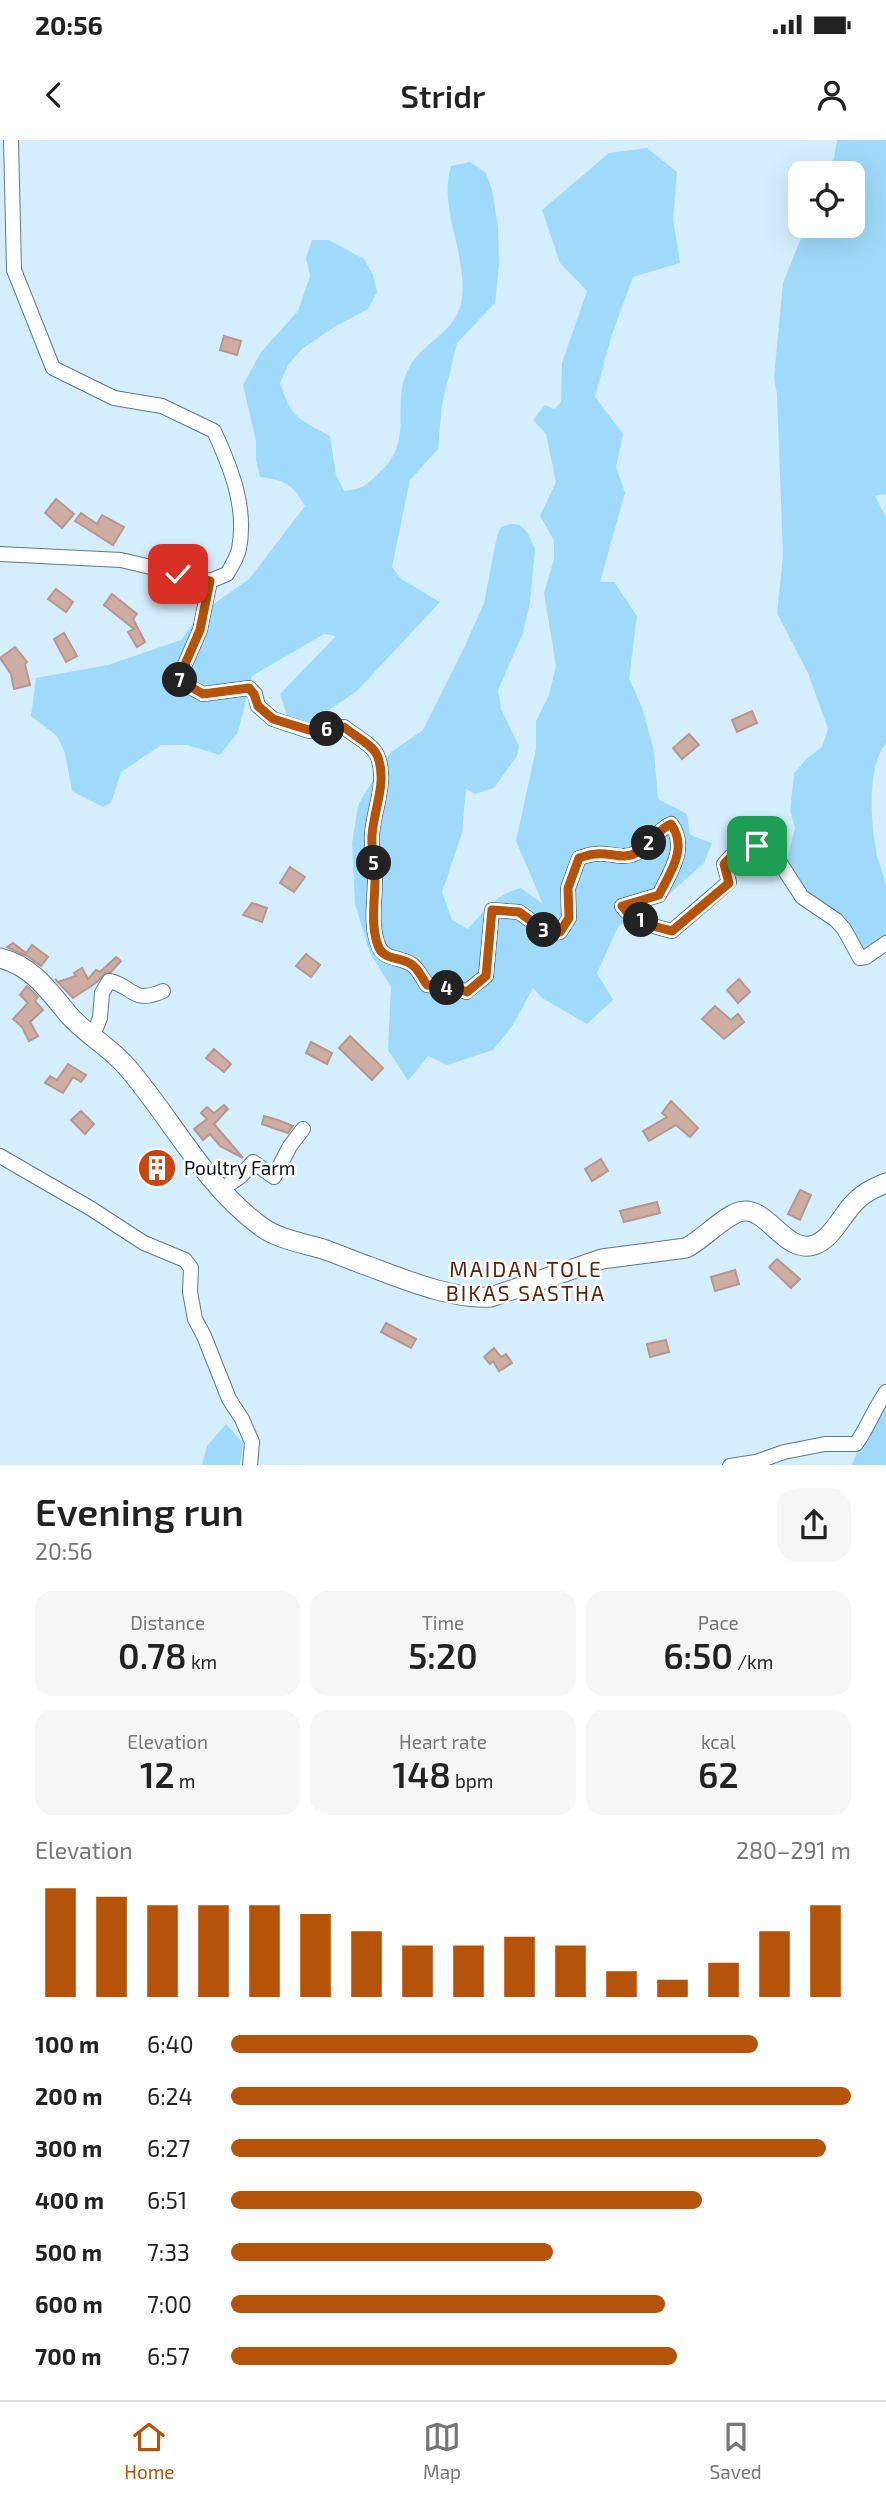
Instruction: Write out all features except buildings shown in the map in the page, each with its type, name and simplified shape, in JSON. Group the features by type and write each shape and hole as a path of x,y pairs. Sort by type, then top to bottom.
{"main road":[{"path":"0,958 26,969 46,985 68,1015 127,1066 221,1191 259,1226 276,1235 326,1250 397,1277 477,1298 504,1293 601,1259 686,1248 697,1244 732,1216 744,1211 754,1213 792,1242 801,1246 814,1245 826,1237 854,1203 867,1192 886,1183"}],"street":[{"path":"0,554 121,560 210,581 227,574 233,563 238,551 241,518 234,475 214,431 162,406 114,398 52,368 14,270 10,140"},
{"path":"210,581 200,630 179,678 203,694 249,688 258,706 273,719 309,730 344,727 376,752 381,769 381,783 372,835 373,915 378,944 380,951 390,958 414,965 427,985 467,992 486,976 492,910 519,912 549,934 560,932 569,918 568,888 579,858 597,853 625,856 635,853 656,837 666,825 671,824 680,842 670,871 659,895 622,906 631,915 672,931 729,883 724,864 744,843 773,852 802,897 836,920 860,958 866,957 886,943"},
{"path":"92,1038 100,1018 102,993 109,981 138,995 148,996 163,991"},
{"path":"221,1191 241,1176 253,1162 274,1177 290,1146 303,1129"},
{"path":"0,1156 144,1243 185,1260 191,1268 190,1292 195,1319 229,1399 243,1419 252,1442 250,1465"},
{"path":"730,1465 756,1462 784,1452 825,1444 856,1444 867,1427 873,1409 886,1392"}],"shaded area":[{"path":"837,140 886,140 886,494 875,496 886,517 886,743 875,767 872,813 877,856 886,888 886,937 871,950 860,950 805,896 786,863 795,828 790,811 794,774 806,759 822,747 828,729 808,673 777,613 783,556 774,377 783,283 801,238 865,238 865,161 833,161"},
{"path":"647,148 677,172 673,219 680,263 633,277 612,334 595,397 623,434 616,467 625,493 600,582 614,582 637,616 629,679 642,707 654,751 658,799 687,814 690,835 712,843 704,863 667,896 618,927 597,973 613,1000 587,1024 542,998 533,988 513,1025 493,1050 447,1065 428,1056 408,1081 388,1050 391,987 370,953 355,904 352,843 358,806 391,752 423,730 484,603 501,527 520,525 527,532 535,549 530,602 523,633 498,690 501,709 519,746 517,756 494,788 475,794 466,789 462,833 442,892 452,920 468,929 491,904 504,894 521,888 543,904 516,841 536,749 536,721 549,695 556,666 544,593 554,559 554,540 540,516 556,482 546,434 533,420 545,405 554,409 561,402 562,363 587,291 560,263 542,210 609,153"},
{"path":"470,162 486,173 492,190 498,227 499,265 495,303 457,343 442,404 438,449 410,480 392,567 401,579 440,602 357,691 293,734 280,694 336,636 324,634 252,676 238,732 220,755 187,745 161,745 121,772 111,803 103,807 72,791 65,753 57,736 31,716 36,678 108,665 181,640 205,610 249,579 305,506 287,484 260,477 256,441 243,385 261,352 298,311 310,276 306,258 312,240 329,240 364,259 373,275 377,292 368,309 334,327 302,349 288,365 280,383 284,395 292,411 330,436 336,475 344,491 364,486 391,460 400,434 403,381 415,358 447,328 459,310 462,298 461,264 450,214 448,182 451,166"},
{"path":"886,1400 886,1465 851,1465 879,1407"},
{"path":"226,1424 243,1443 240,1465 202,1465 207,1446"}],"place":[{"name":"Poultry Farm","path":"157,1168"}],"district":[{"name":"MAIDAN TOLE BIKAS SASTHA","path":"526,1282"}],"route":[{"path":"178,574 210,581 200,630 179,678 181,681 203,694 249,688 258,706 273,719 309,730 344,727 376,752 381,769 381,783 372,835 374,928 380,951 390,958 414,965 427,985 467,992 486,976 492,910 507,909 519,912 549,934 560,932 569,918 568,888 579,858 597,853 625,856 635,853 656,837 666,825 671,824 678,834 679,850 659,895 622,906 626,912 638,919 672,931 729,883 724,864 744,843 757,846"}]}
